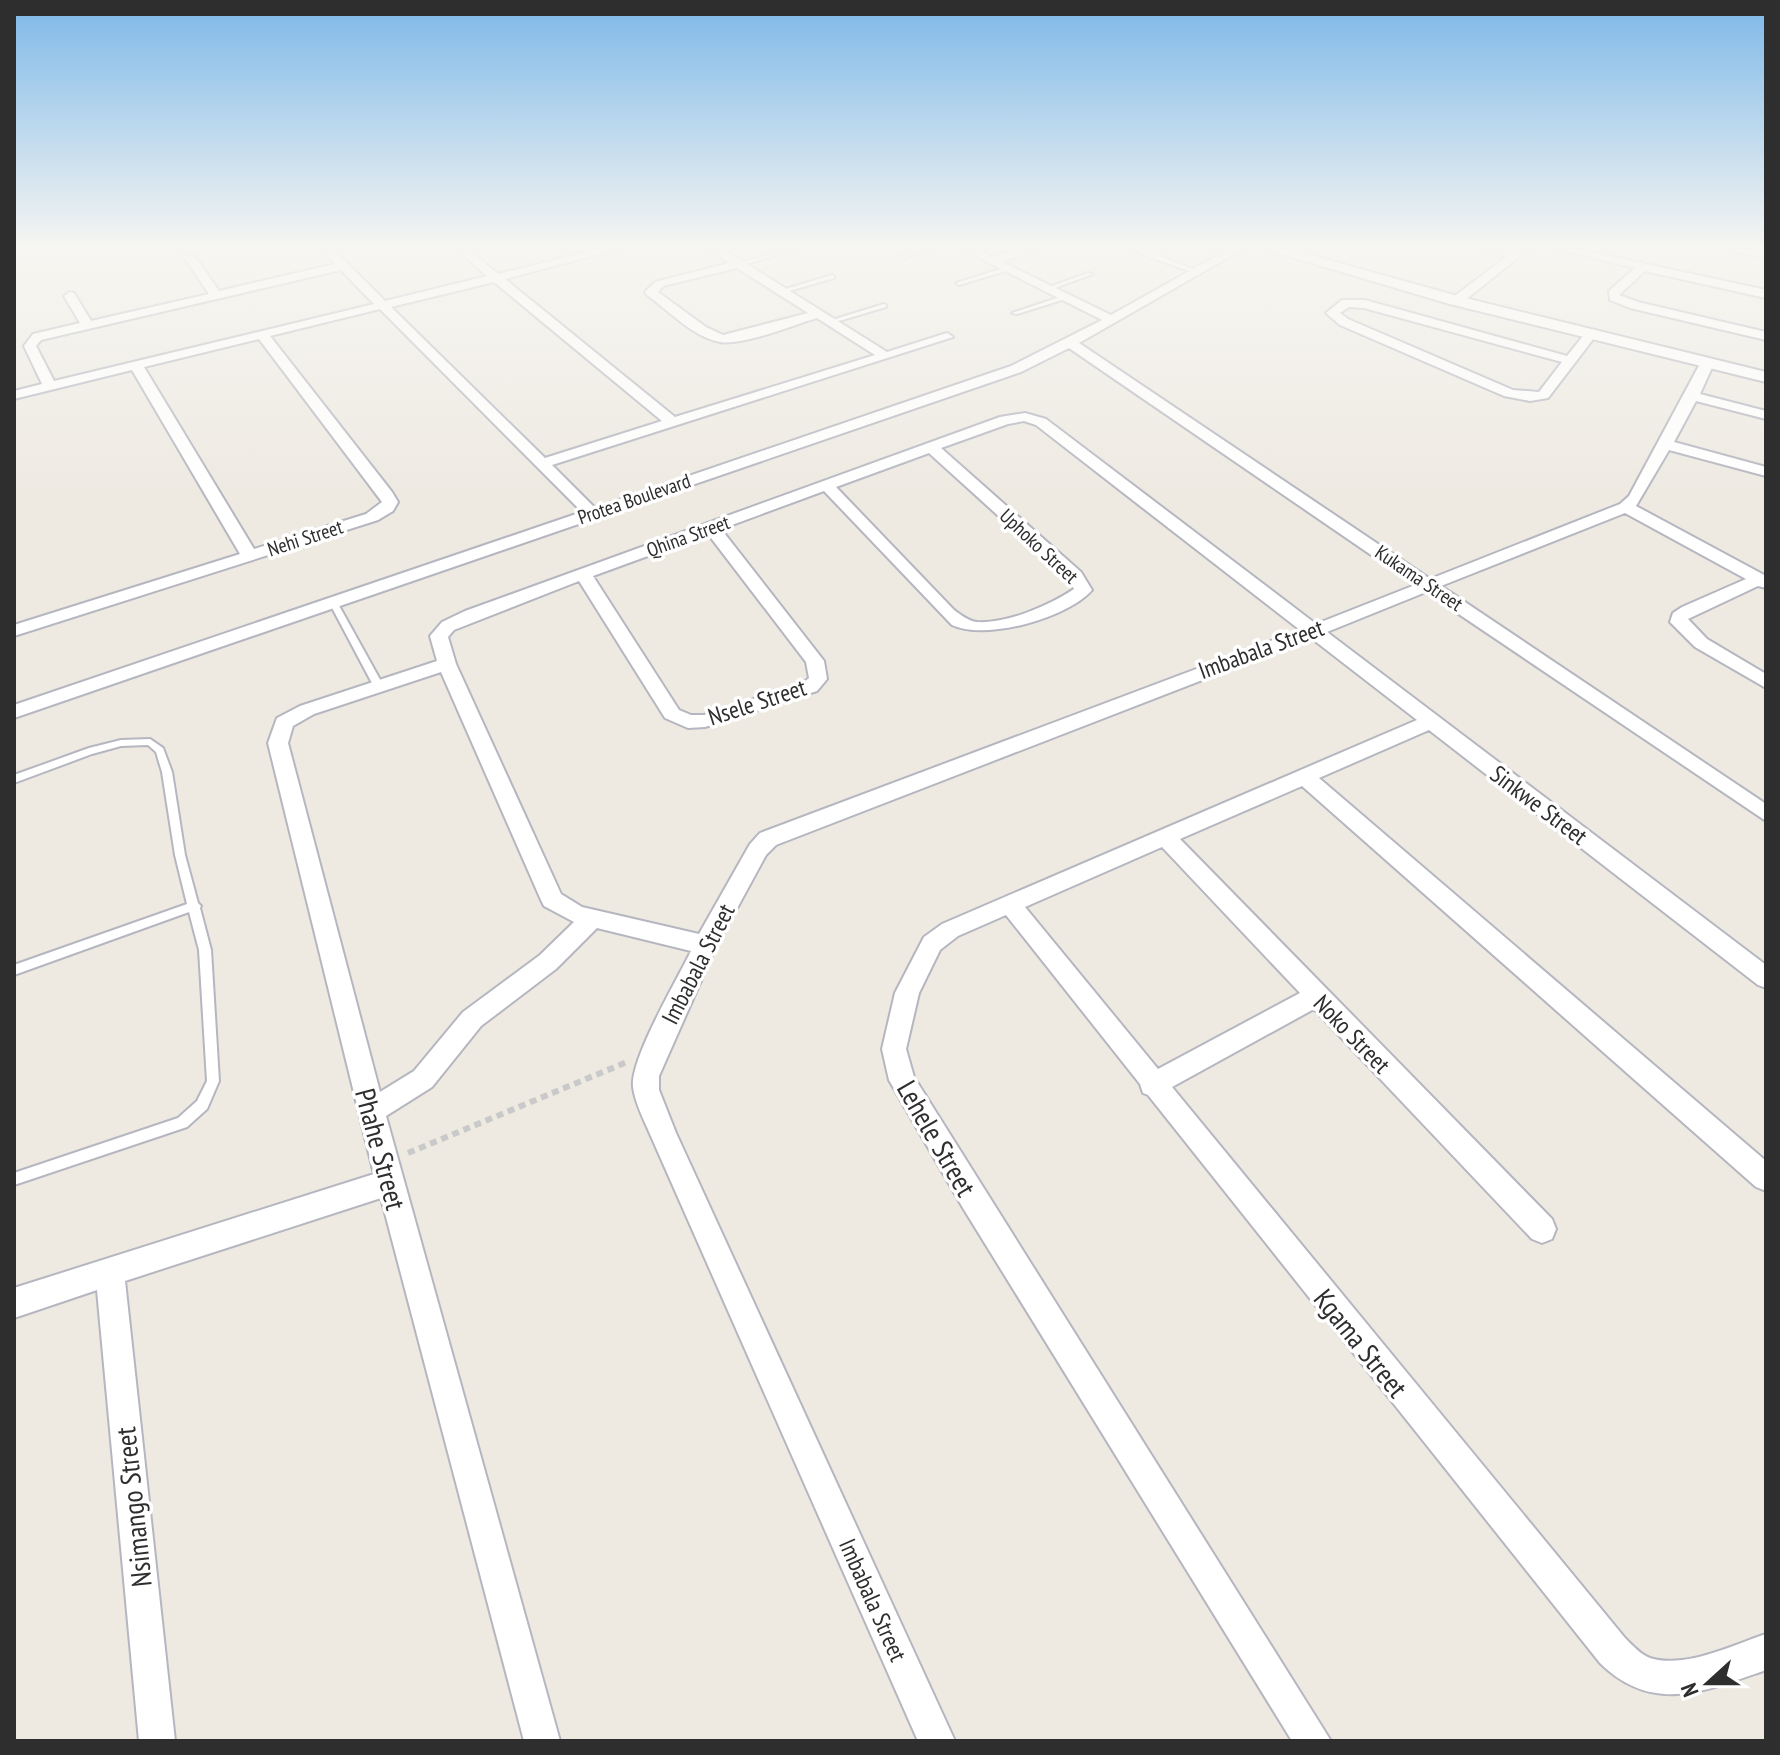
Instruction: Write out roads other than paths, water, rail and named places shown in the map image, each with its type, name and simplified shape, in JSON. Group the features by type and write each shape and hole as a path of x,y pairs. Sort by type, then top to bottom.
{"street":[{"path":"50,387 30,346 31,342 57,331"},
{"path":"14,395 274,331"},
{"path":"410,331 593,514"},
{"path":"561,331 672,422"},
{"path":"704,331 722,339 759,331"},
{"path":"847,331 883,355"},
{"name":"Protea Boulevard","path":"14,712 1016,369 1092,331"},
{"path":"1365,331 1520,396 1543,395 1591,334"},
{"path":"1463,331 1569,360"},
{"path":"1578,331 1766,377"},
{"path":"1744,331 1766,336"},
{"name":"Nehi Street","path":"14,631 372,517 387,508 390,502 261,334"},
{"path":"543,463 947,337"},
{"name":"Kukama Street","path":"1070,343 1766,814"},
{"path":"1707,363 1635,499 1626,507 1763,581"},
{"path":"136,365 250,556"},
{"path":"1692,396 1766,415"},
{"name":"Qhina Street","path":"705,945 562,908 545,889 447,664 439,641 448,626 1005,420 1025,417 1035,419 1313,631"},
{"path":"1664,444 1766,472"},
{"name":"Uphoko Street","path":"827,486 948,614 966,626 989,627 1068,600 1083,590 1075,576 932,448"},
{"name":"Imbabala Street","path":"937,1741 663,1134 646,1090 646,1076 655,1051 705,945 758,850 768,839 1313,631 1626,507"},
{"name":"Nsele Street","path":"584,575 678,719 705,721 810,687 818,679 815,661 711,527"},
{"path":"1763,581 1688,611 1679,617 1679,622 1701,643 1766,682"},
{"name":"Sinkwe Street","path":"1313,631 1766,978"},
{"name":"Phahe Street","path":"447,664 294,716 280,731 278,743 387,1172 542,1741"},
{"name":"Lehele Street","path":"1313,1741 973,1199 896,1067 894,1049 907,993 927,952 939,937 950,930 1430,722"},
{"path":"1305,777 1601,1038 1766,1178"},
{"name":"Noko Street","path":"1165,837 1542,1229"},
{"name":"Kgama Street","path":"1009,903 1152,1085 1582,1616 1619,1657 1638,1672 1681,1679 1766,1652"},
{"path":"371,1111 423,1079 472,1019 548,962 593,918"},
{"path":"1152,1085 1316,996"},
{"path":"14,1303 110,1273 387,1172"},
{"name":"Nsimango Street","path":"110,1273 157,1741"}],"lane":[{"path":"333,602 378,685"},
{"path":"14,779 89,751 121,743 150,742 160,750 167,772 180,855 205,950 213,1081 208,1099 199,1112 182,1123 14,1179"},
{"path":"14,970 195,906"}]}
